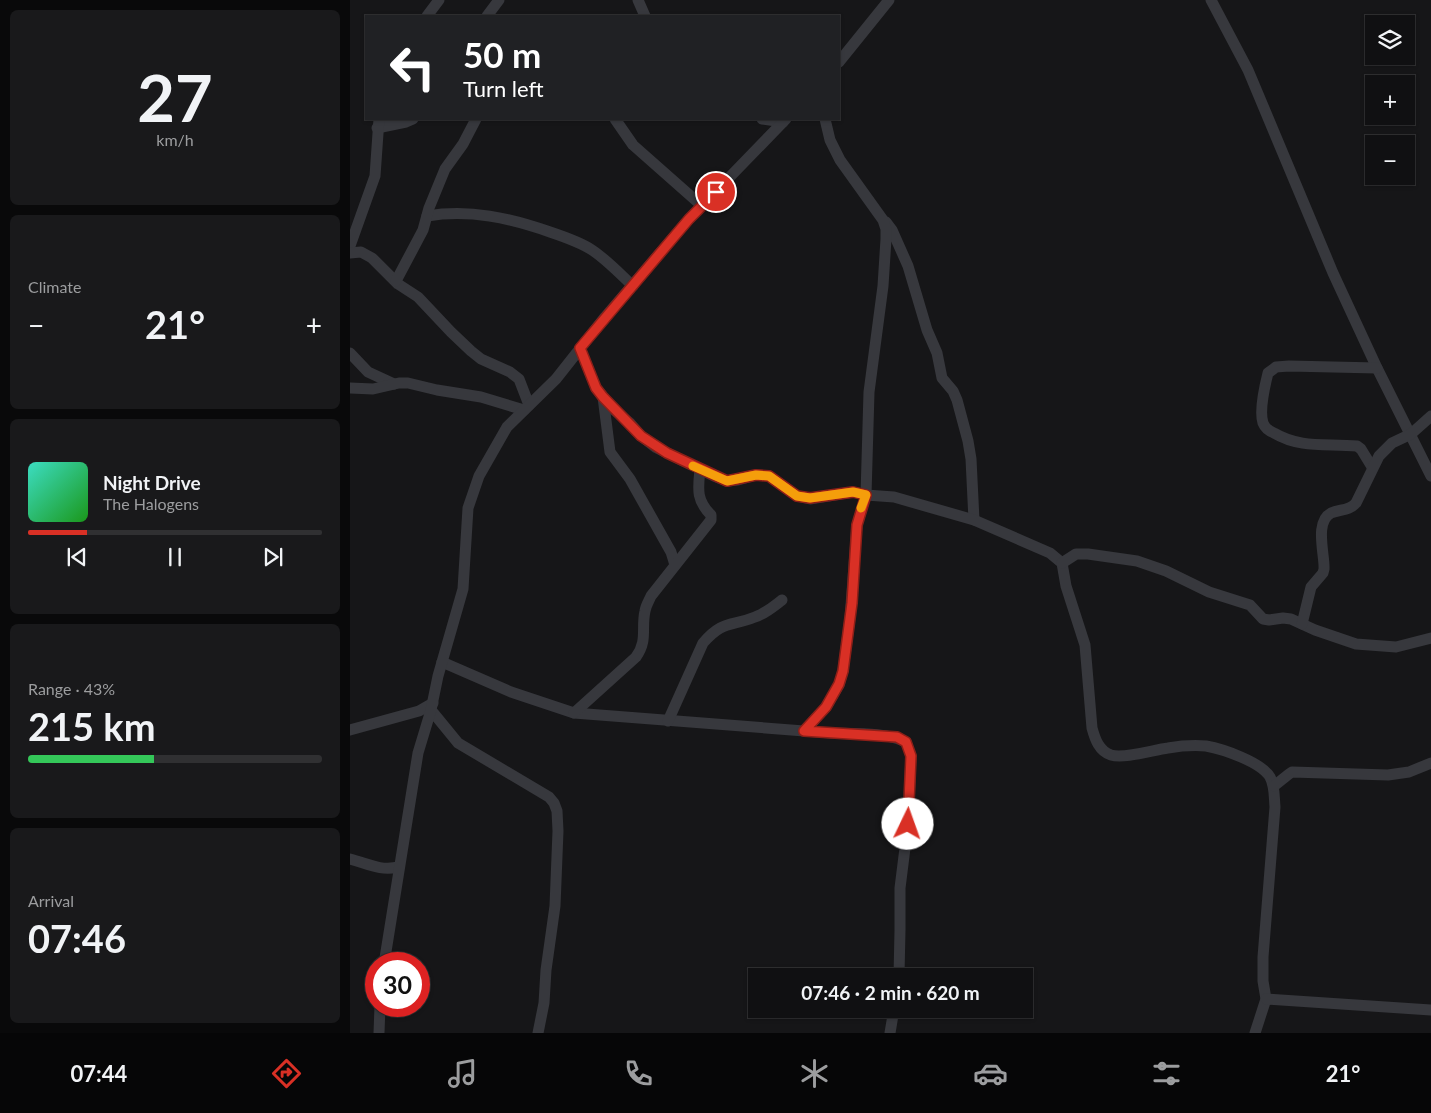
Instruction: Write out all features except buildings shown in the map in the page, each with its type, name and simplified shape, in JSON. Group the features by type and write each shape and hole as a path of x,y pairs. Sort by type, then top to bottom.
{"street":[{"path":"428,15 439,0"},
{"path":"488,15 499,0"},
{"path":"638,0 645,15"},
{"path":"840,61 889,0"},
{"path":"1211,0 1248,70 1333,273 1377,368 1431,476"},
{"path":"350,246 375,176 378,123 406,122 411,120"},
{"path":"396,281 423,230 432,197 445,169 475,120"},
{"path":"616,120 632,145 702,206"},
{"path":"386,952 421,738 432,707 442,662 463,589 468,508 473,490 497,442 507,427 556,379 580,348 702,206 784,120"},
{"path":"825,120 830,140 840,160 892,230 899,244 937,352 942,378 953,391 957,400 971,459 974,520"},
{"path":"427,216 445,213 481,215 512,220 547,231 592,250 633,286"},
{"path":"804,731 826,707 839,684 843,671 852,603 857,525 866,495 869,392 883,286 886,239 886,229 883,220"},
{"path":"350,253 361,252 368,255 396,281 418,297 471,351 510,372 519,379 527,407"},
{"path":"580,348 596,388 603,397 648,442 700,469 727,481 756,475 769,476 797,496 810,498 853,492 894,497 974,520 1050,553 1062,563 1070,600 1085,645 1092,728 1095,740 1102,749 1110,755 1119,756 1168,748 1206,746 1238,756 1262,768 1270,776 1274,786 1274,815 1263,957 1263,981 1266,999 1255,1033"},
{"path":"350,353 368,372 394,384"},
{"path":"1372,468 1361,449 1357,446 1299,443 1286,440 1265,427 1262,410 1268,373 1276,367 1377,368"},
{"path":"350,388 378,388 394,384 417,384 438,390 527,407"},
{"path":"603,397 610,452 630,479 671,552 675,565"},
{"path":"1302,624 1311,587 1323,573 1324,569 1321,533 1326,516 1352,508 1379,456 1392,443 1411,434 1431,416"},
{"path":"574,714 636,657 641,650 644,638 645,608 651,596 711,520 711,515 704,507 700,498 698,486 700,469"},
{"path":"1062,563 1076,554 1137,561 1166,571 1209,592 1250,606 1263,619 1275,620 1283,618 1356,644 1396,647 1431,638"},
{"path":"668,721 703,643 712,633 723,626 763,614 782,600"},
{"path":"442,662 511,692 574,714 897,737 906,742 911,756 908,824 900,888 899,968"},
{"path":"350,730 432,707"},
{"path":"432,707 458,743 549,797 557,811 558,839 555,906 546,970 544,1002 538,1033"},
{"path":"1274,786 1292,772 1388,776 1409,772 1431,762"},
{"path":"350,859 378,869 385,870 399,867"},
{"path":"1266,999 1431,1010"},
{"path":"379,1033 380,1017"},
{"path":"890,1033 892,1018"}],"slow traffic":[{"path":"693,466 727,481 756,475 769,476 797,496 810,498 853,492 866,495 861,508"}],"route":[{"path":"716,192 689,219 580,348 596,388 614,410 655,447 727,481 756,475 769,476 797,496 810,498 853,492 866,495 857,525 852,603 843,671 839,684 826,707 804,731 897,737 906,742 911,756 908,824"}]}
